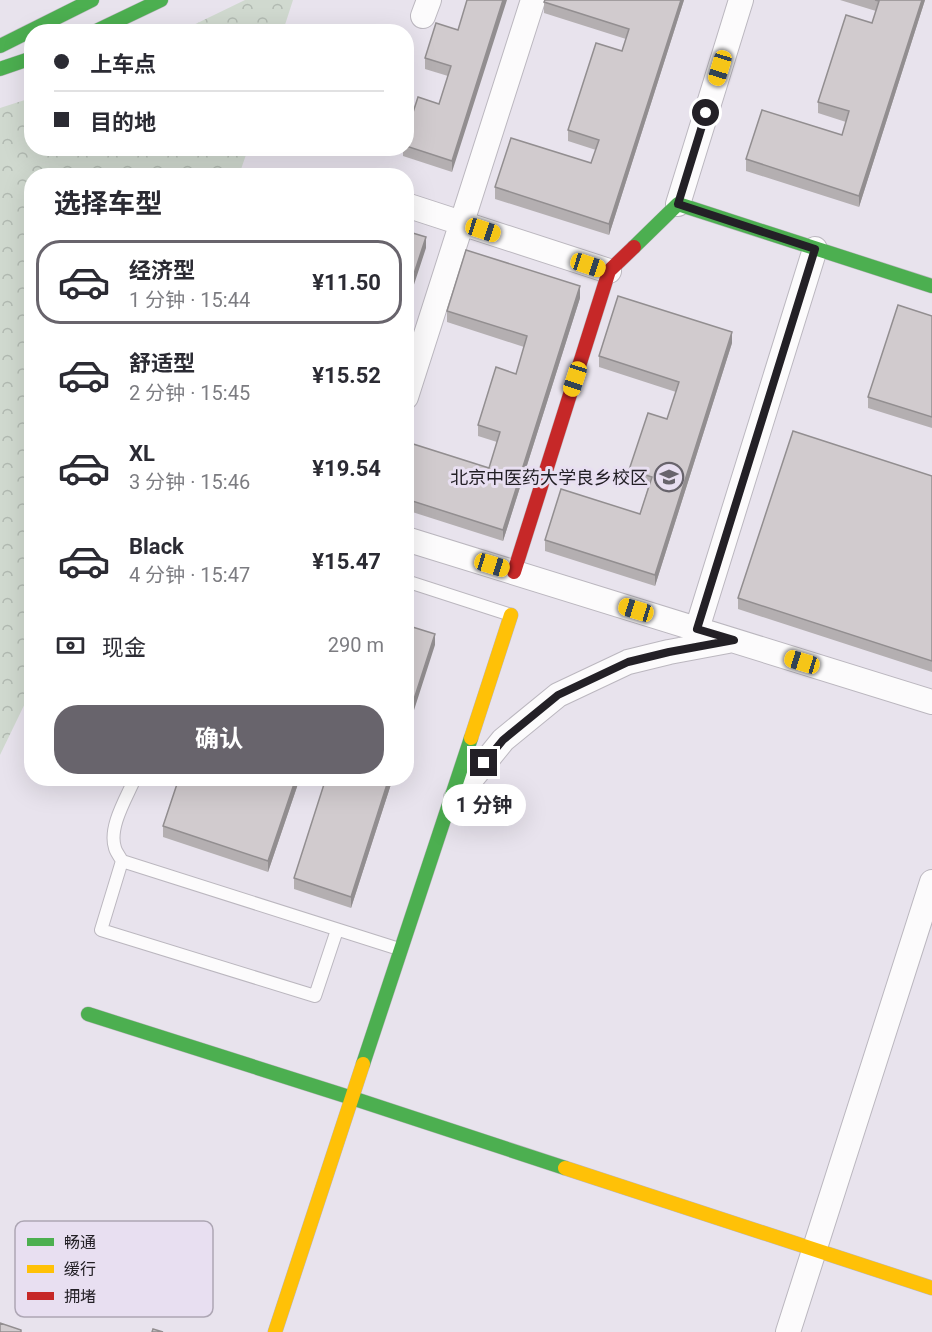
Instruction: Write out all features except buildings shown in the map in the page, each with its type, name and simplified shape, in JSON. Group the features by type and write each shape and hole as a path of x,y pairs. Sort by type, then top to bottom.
{"street":[{"path":"44,24 92,0"},
{"path":"110,24 160,0"},
{"path":"414,372 533,0"},
{"path":"514,572 609,271 678,204 741,0"},
{"path":"0,46 24,34"},
{"path":"0,69 24,61"},
{"path":"678,204 932,286"},
{"path":"414,209 609,271"},
{"path":"697,629 815,249"},
{"path":"414,541 932,702"},
{"path":"275,1332 511,615"},
{"path":"447,808 503,740 558,695 628,662 734,640"},
{"path":"788,1332 932,882"},
{"path":"88,1014 932,1288"}],"lane":[{"path":"414,584 511,615"},
{"path":"131,786 118,815 114,833 114,847 122,861 401,950"},
{"path":"122,861 101,930 315,996 337,930"}],"green space":[{"path":"245,0 293,0 285,24 195,24"},
{"path":"24,100 24,156 246,156 241,168 24,168 24,705 0,755 0,108"}],"traffic: fast":[{"path":"44,24 92,0"},
{"path":"111,24 161,0"},
{"path":"0,46 24,34"},
{"path":"0,69 24,61"},
{"path":"634,247 678,204 932,286"},
{"path":"363,1064 471,738"},
{"path":"88,1014 565,1168"}],"traffic: slow":[{"path":"471,738 511,615"},
{"path":"275,1332 363,1064"},
{"path":"565,1168 932,1288"}],"traffic: jam":[{"path":"514,572 609,271 634,247"}],"place":[{"name":"北京中医药大学良乡校区","path":"669,477"}],"route":[{"path":"484,763 503,740 558,695 628,662 734,640 697,629 815,249 678,204 706,113"}]}
